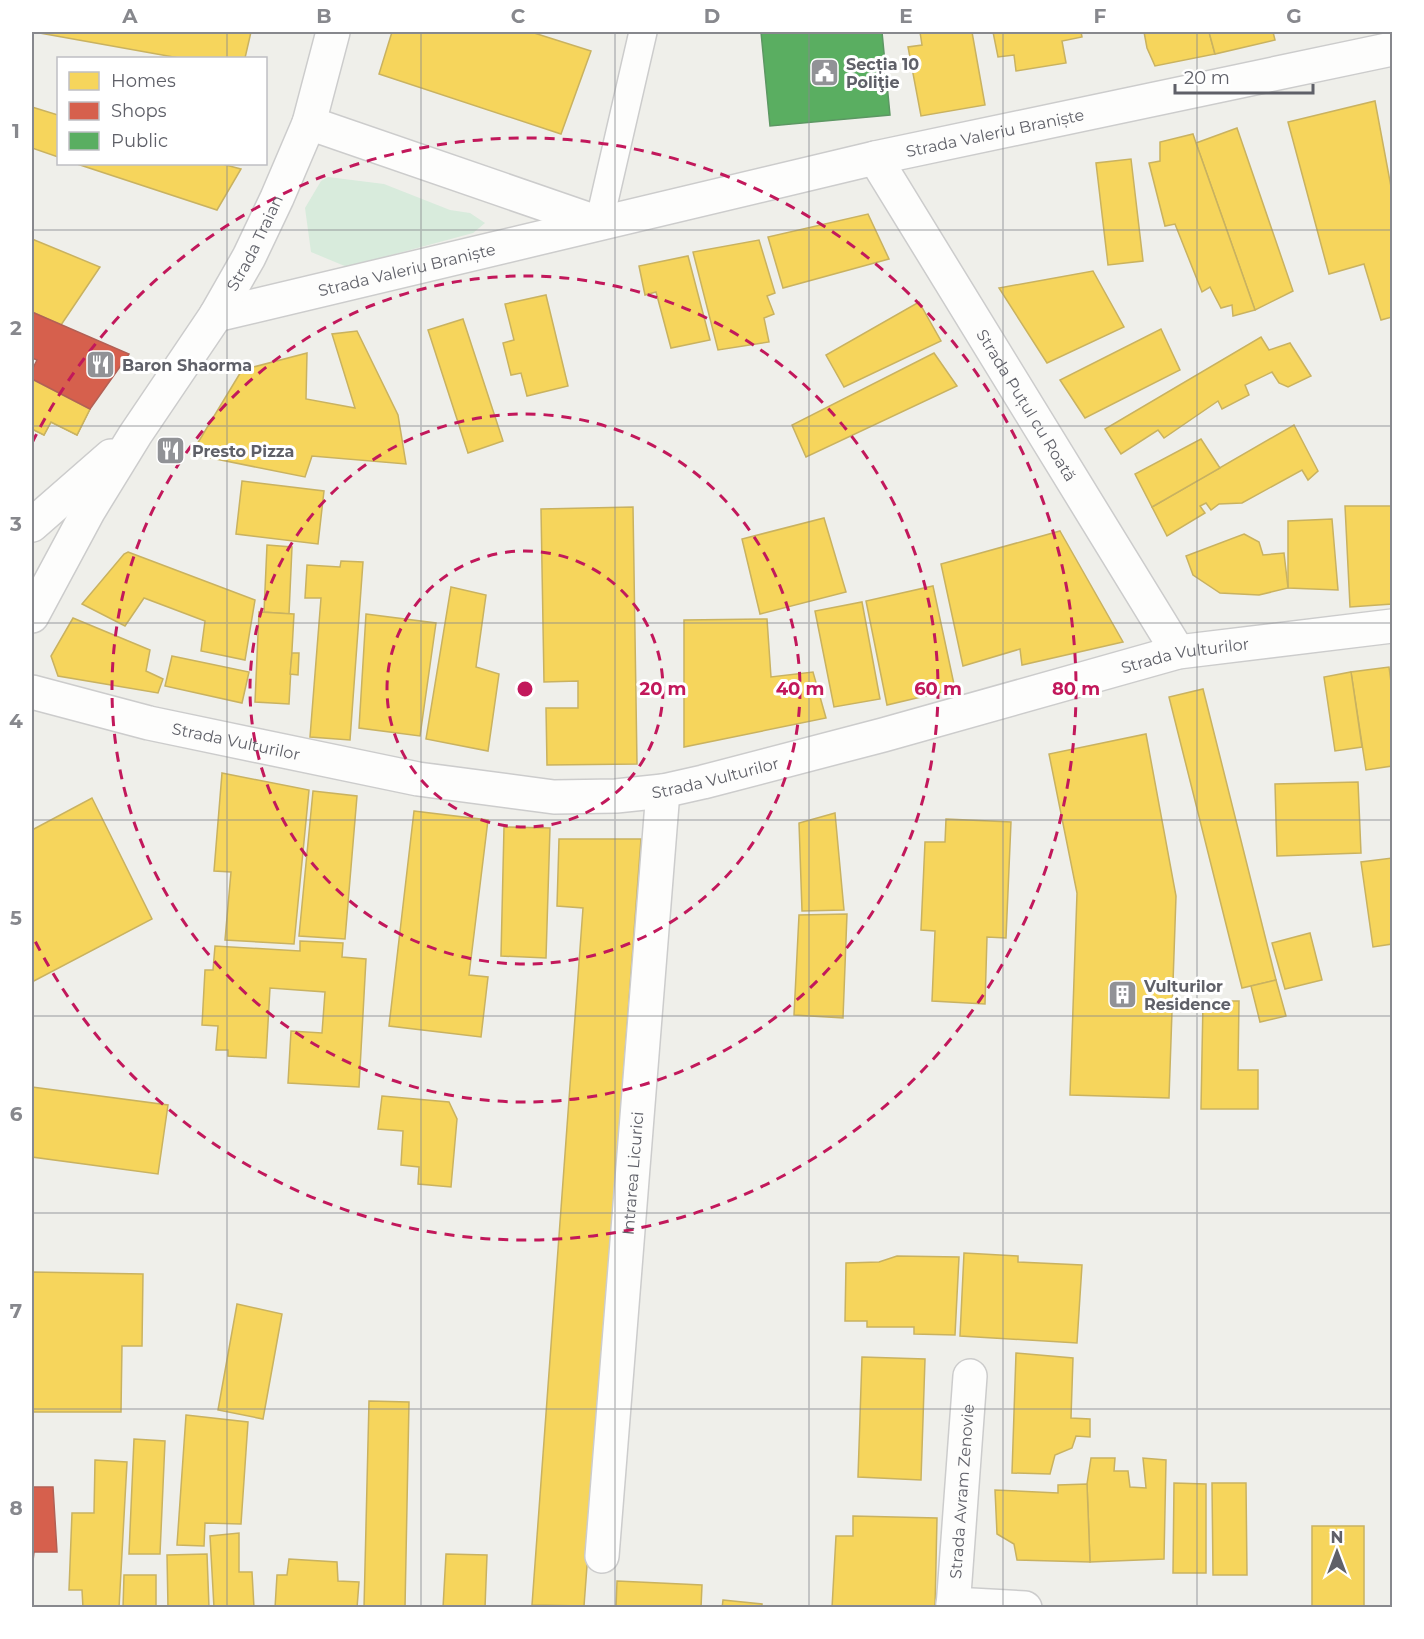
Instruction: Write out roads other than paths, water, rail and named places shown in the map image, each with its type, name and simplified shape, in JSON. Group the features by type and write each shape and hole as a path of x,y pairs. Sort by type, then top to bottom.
{"street":[{"name":"Strada Traian","path":"32,616 89,510 135,435 216,315 249,257 309,123 333,32"},
{"name":"Strada Valeriu Braniște","path":"216,315 875,158 1392,50"},
{"path":"309,123 599,223"},
{"name":"Strada Puțul cu Roată","path":"875,158 1178,652"},
{"name":"Strada Traian","path":"32,525 135,435"},
{"name":"Strada Vulturilor","path":"32,692 149,723 418,779 554,797 616,796 663,791 883,735 1178,652 1392,626"},
{"name":"Intrarea Licurici","path":"602,1556 663,791"},
{"name":"Strada Avram Zenovie","path":"953,1606 970,1376"},
{"path":"953,1606 1024,1608"}],"lane":[{"path":"599,223 643,32"}],"place":[{"name":"Secția 10 Poliţie","path":"825,73"},
{"name":"Baron Shaorma","path":"101,365"},
{"name":"Presto Pizza","path":"171,451"},
{"name":"Vulturilor Residence","path":"1123,995"}]}
